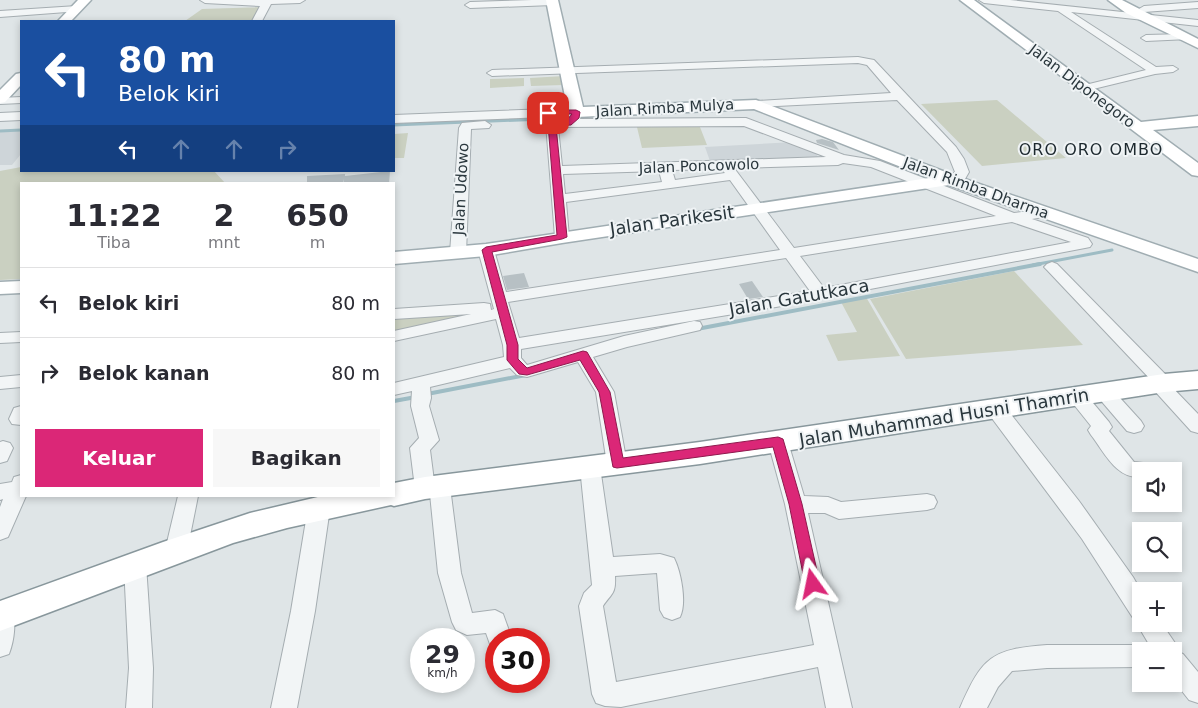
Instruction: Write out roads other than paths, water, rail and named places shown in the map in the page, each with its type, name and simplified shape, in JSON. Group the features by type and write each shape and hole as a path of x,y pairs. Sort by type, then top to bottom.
{"highway":[{"name":"Jalan Muhammad Husni Thamrin","path":"395,494 432,487 778,442 1076,396 1198,380"},
{"path":"1,615 231,531 319,508 376,497"}],"main road":[{"path":"74,20 93,0"},
{"name":"Jalan Diponegoro","path":"966,0 1198,171"},
{"path":"1114,0 1152,18 1198,44"},
{"path":"552,1 568,69 572,118"},
{"path":"65,20 81,4"},
{"path":"0,86 20,66"},
{"path":"0,100 20,78"},
{"name":"Jalan Rimba Mulya","path":"572,118 756,104"},
{"name":"Jalan Rimba Dharma","path":"756,104 950,180 1198,266"},
{"path":"1138,127 1198,120"},
{"name":"Jalan Parikesit","path":"395,258 486,250 562,237 950,180"},
{"path":"0,288 20,287"}],"street":[{"path":"213,1 267,2 300,0"},
{"path":"984,0 1198,23"},
{"path":"1172,0 1183,6"},
{"path":"470,5 552,1"},
{"path":"258,20 267,2"},
{"path":"0,14 81,4"},
{"path":"1134,11 1198,5"},
{"path":"1058,8 1146,63 1152,71"},
{"path":"1134,11 1198,19"},
{"path":"1146,38 1185,37"},
{"path":"492,73 858,60 870,62 958,159 962,172 960,176 950,180"},
{"path":"1085,88 1152,71 1173,69"},
{"path":"756,104 900,96"},
{"path":"0,100 20,100"},
{"path":"0,117 20,116"},
{"path":"562,237 552,124 572,118 746,122 842,160 856,160 874,164 1011,217"},
{"name":"Jalan Rimba Mulya","path":"395,119 572,118"},
{"name":"Jalan Udowo","path":"458,253 465,126 552,124"},
{"name":"Jalan Poncowolo","path":"556,170 666,167 729,171 842,160"},
{"path":"666,167 670,185"},
{"path":"558,199 670,185 729,171 820,293"},
{"path":"395,314 502,305 790,253 1044,212"},
{"name":"Jalan Gatutkaca","path":"512,360 696,314 1085,244 1083,241 1011,217"},
{"path":"486,250 502,305 512,360 527,372 585,358 624,342 699,325 701,323 696,314"},
{"path":"1052,266 1198,426"},
{"path":"395,336 502,305"},
{"path":"0,338 20,337"},
{"path":"585,358 604,392 617,464"},
{"path":"395,390 512,360"},
{"path":"0,383 20,381"},
{"path":"420,384 422,398 420,406 429,440 420,448 432,487 452,586 461,616 467,624 495,621 497,628"},
{"path":"1104,392 1134,426"},
{"path":"1076,396 1102,427 1098,430 1127,467 1132,470"},
{"path":"995,408 1055,484 1106,554 1132,597"},
{"path":"778,442 796,504 839,708"},
{"path":"590,467 604,567 604,589 592,600 591,606 606,701 621,695 827,654"},
{"path":"0,531 13,488"},
{"path":"176,551 188,497"},
{"path":"796,504 828,505 839,511 927,502"},
{"path":"284,708 303,611 319,508"},
{"path":"604,567 660,563 666,565 672,610"},
{"path":"134,565 141,668 139,708"},
{"path":"0,646 1,615"},
{"path":"973,708 990,678 1005,662 1030,658 1132,656"},
{"path":"1182,670 1195,684"}],"waterway":[{"path":"395,125 568,118"},
{"path":"0,131 20,130"},
{"path":"1033,265 1112,250"},
{"path":"697,329 1040,264"},
{"path":"427,394 526,375"},
{"path":"395,401 416,397"}],"district":[{"name":"ORO ORO OMBO","path":"1091,149"}]}
